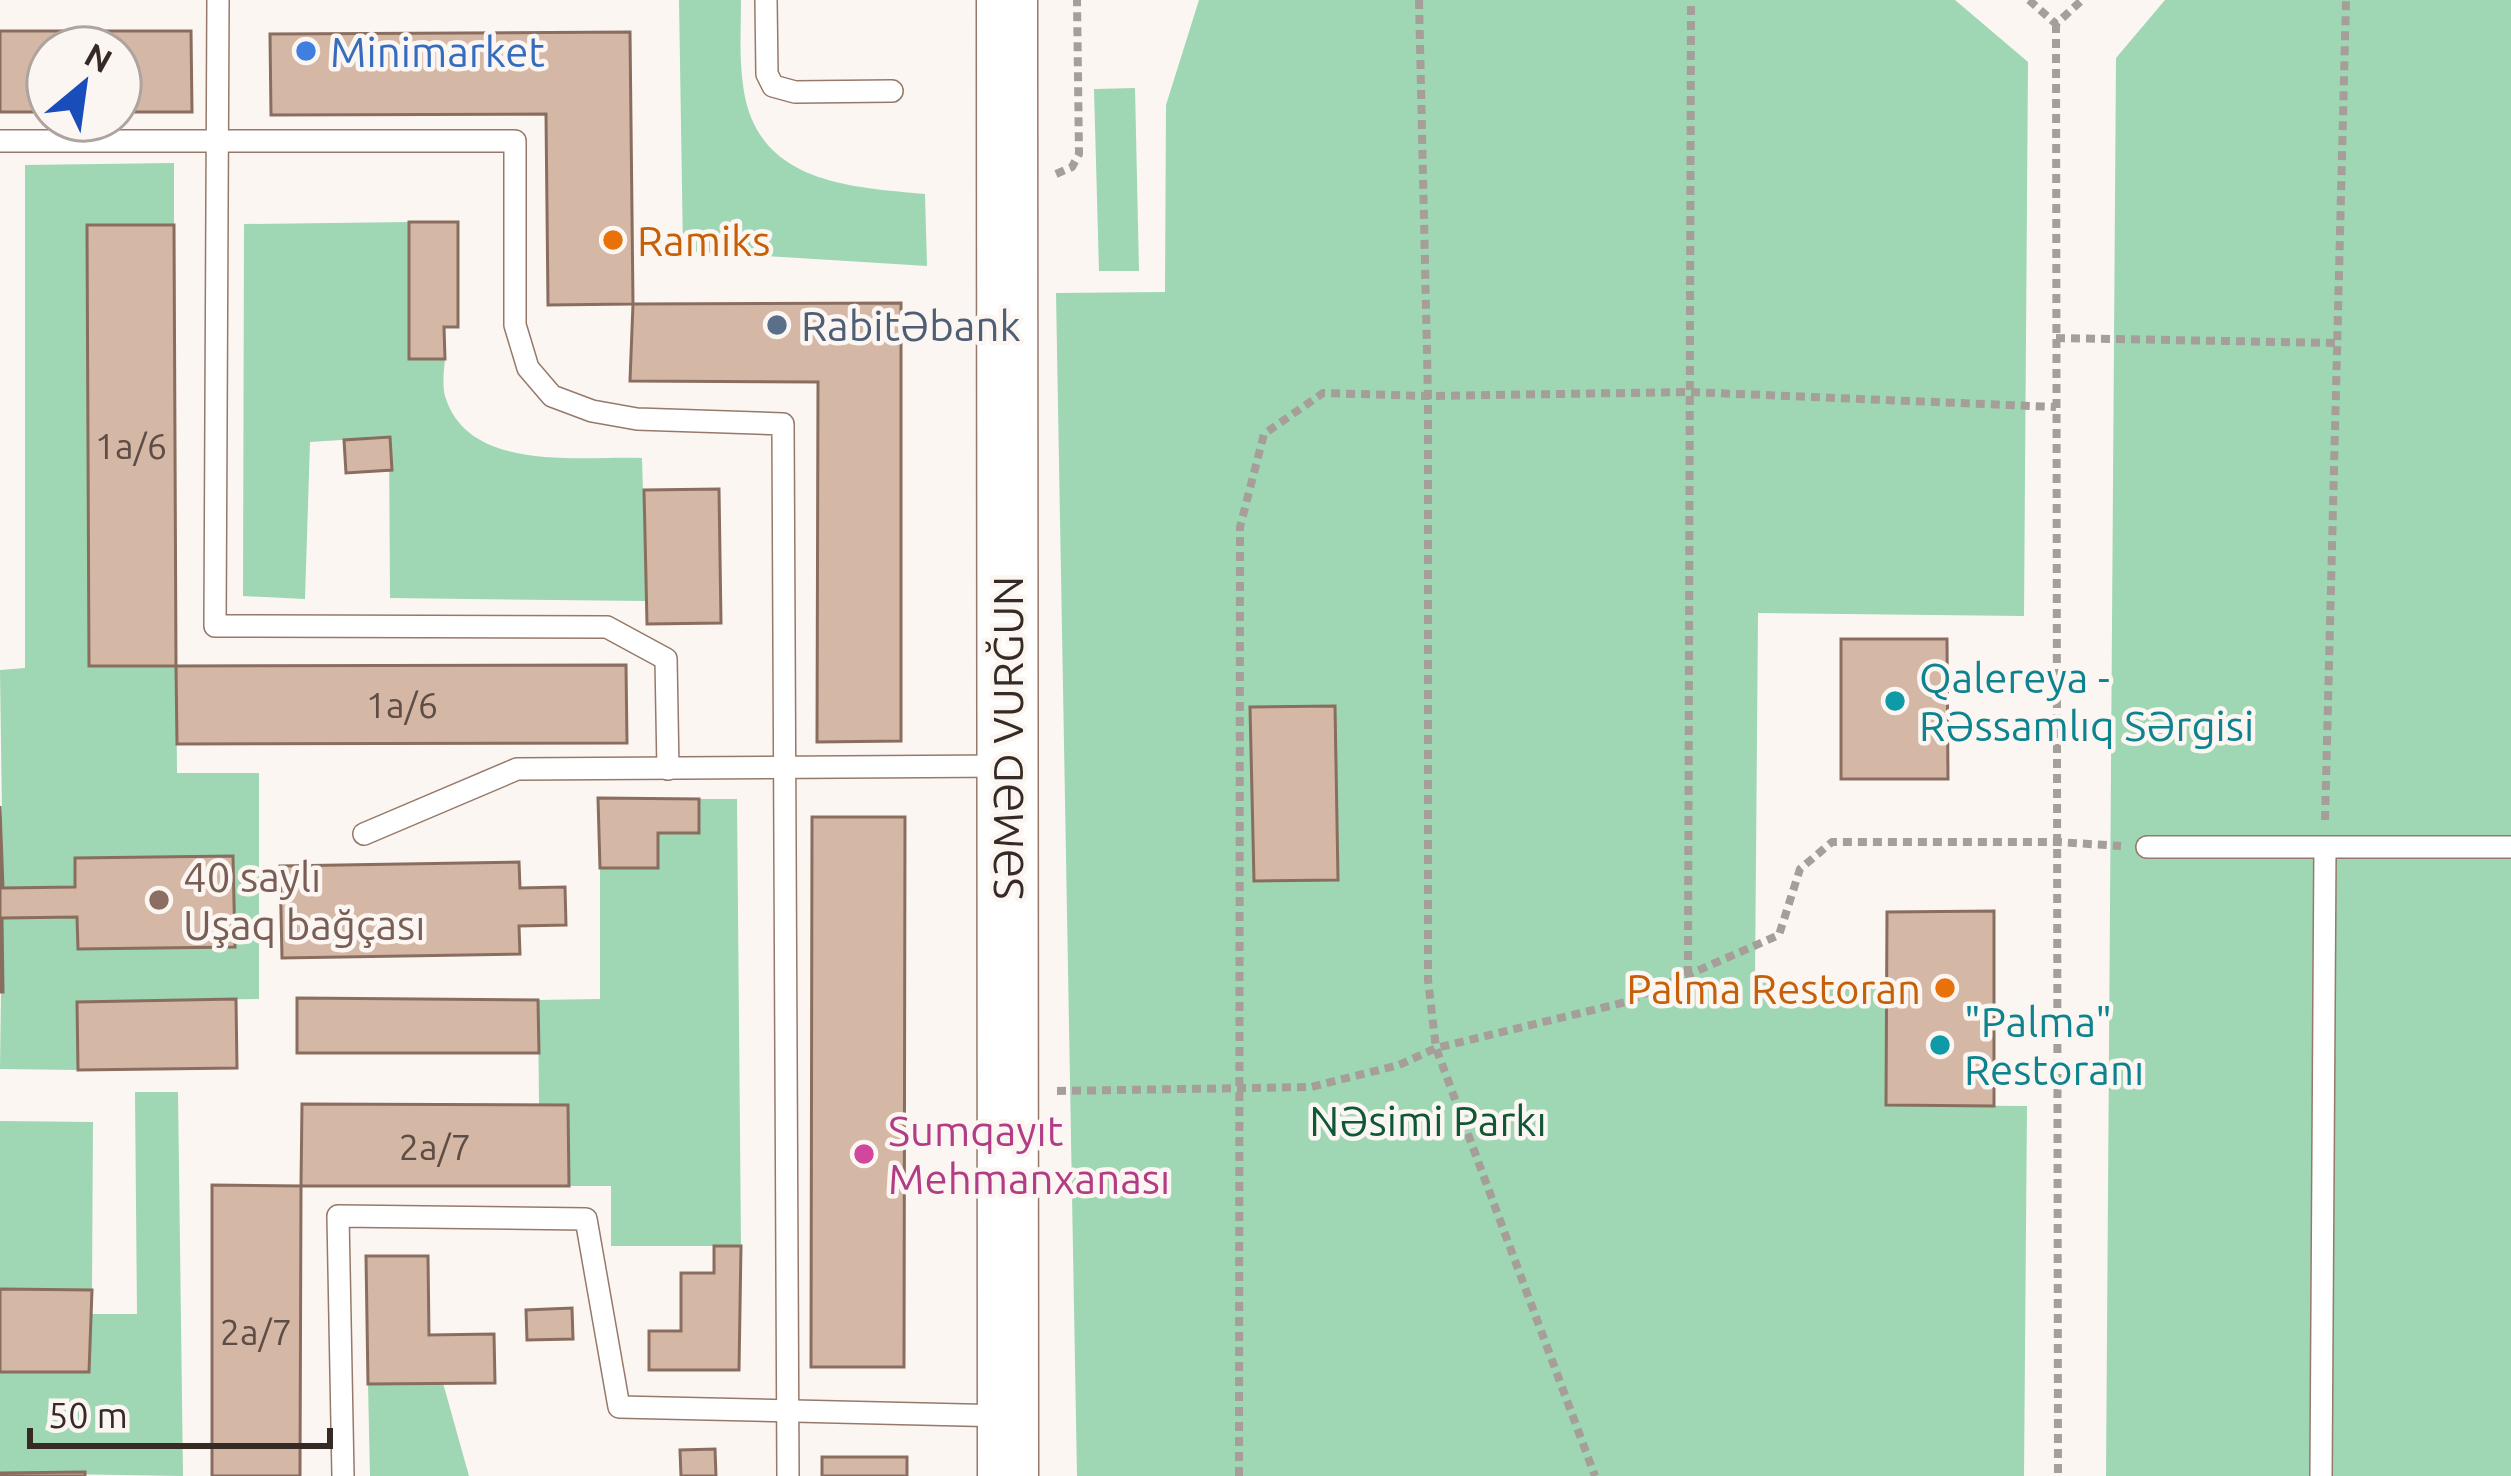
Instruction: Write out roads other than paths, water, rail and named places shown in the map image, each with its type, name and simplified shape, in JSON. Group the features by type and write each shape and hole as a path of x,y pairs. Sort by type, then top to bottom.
{"main road":[{"name":"SƏMƏD VURĞUN","path":"1006,0 1008,1476"}],"lane":[{"path":"218,0 215,626 607,627 666,659 668,769"},
{"path":"766,0 767,74 773,86 795,92 892,91"},
{"path":"0,141 515,141 515,325 528,368 552,396 592,411 637,419 783,424 788,1476"},
{"path":"364,834 517,769 1007,766"},
{"path":"2147,848 2511,847"},
{"path":"2321,1476 2325,848"},
{"path":"343,1476 338,1216 586,1219 619,1407 1008,1416"}],"place":[{"name":"Minimarket","path":"306,51"},
{"name":"Ramiks","path":"613,240"},
{"name":"Rabitəbank","path":"777,325"},
{"name":"Qalereya - Rəssamlıq Sərgisi","path":"1895,701"},
{"name":"40 saylı Uşaq bağçası","path":"159,900"},
{"name":"Palma Restoran","path":"1945,988"},
{"name":"\"Palma\" Restoranı","path":"1940,1045"},
{"name":"Sumqayıt Mehmanxanası","path":"864,1154"}],"park label":[{"name":"Nəsimi Parkı","path":"1428,1120"}]}
